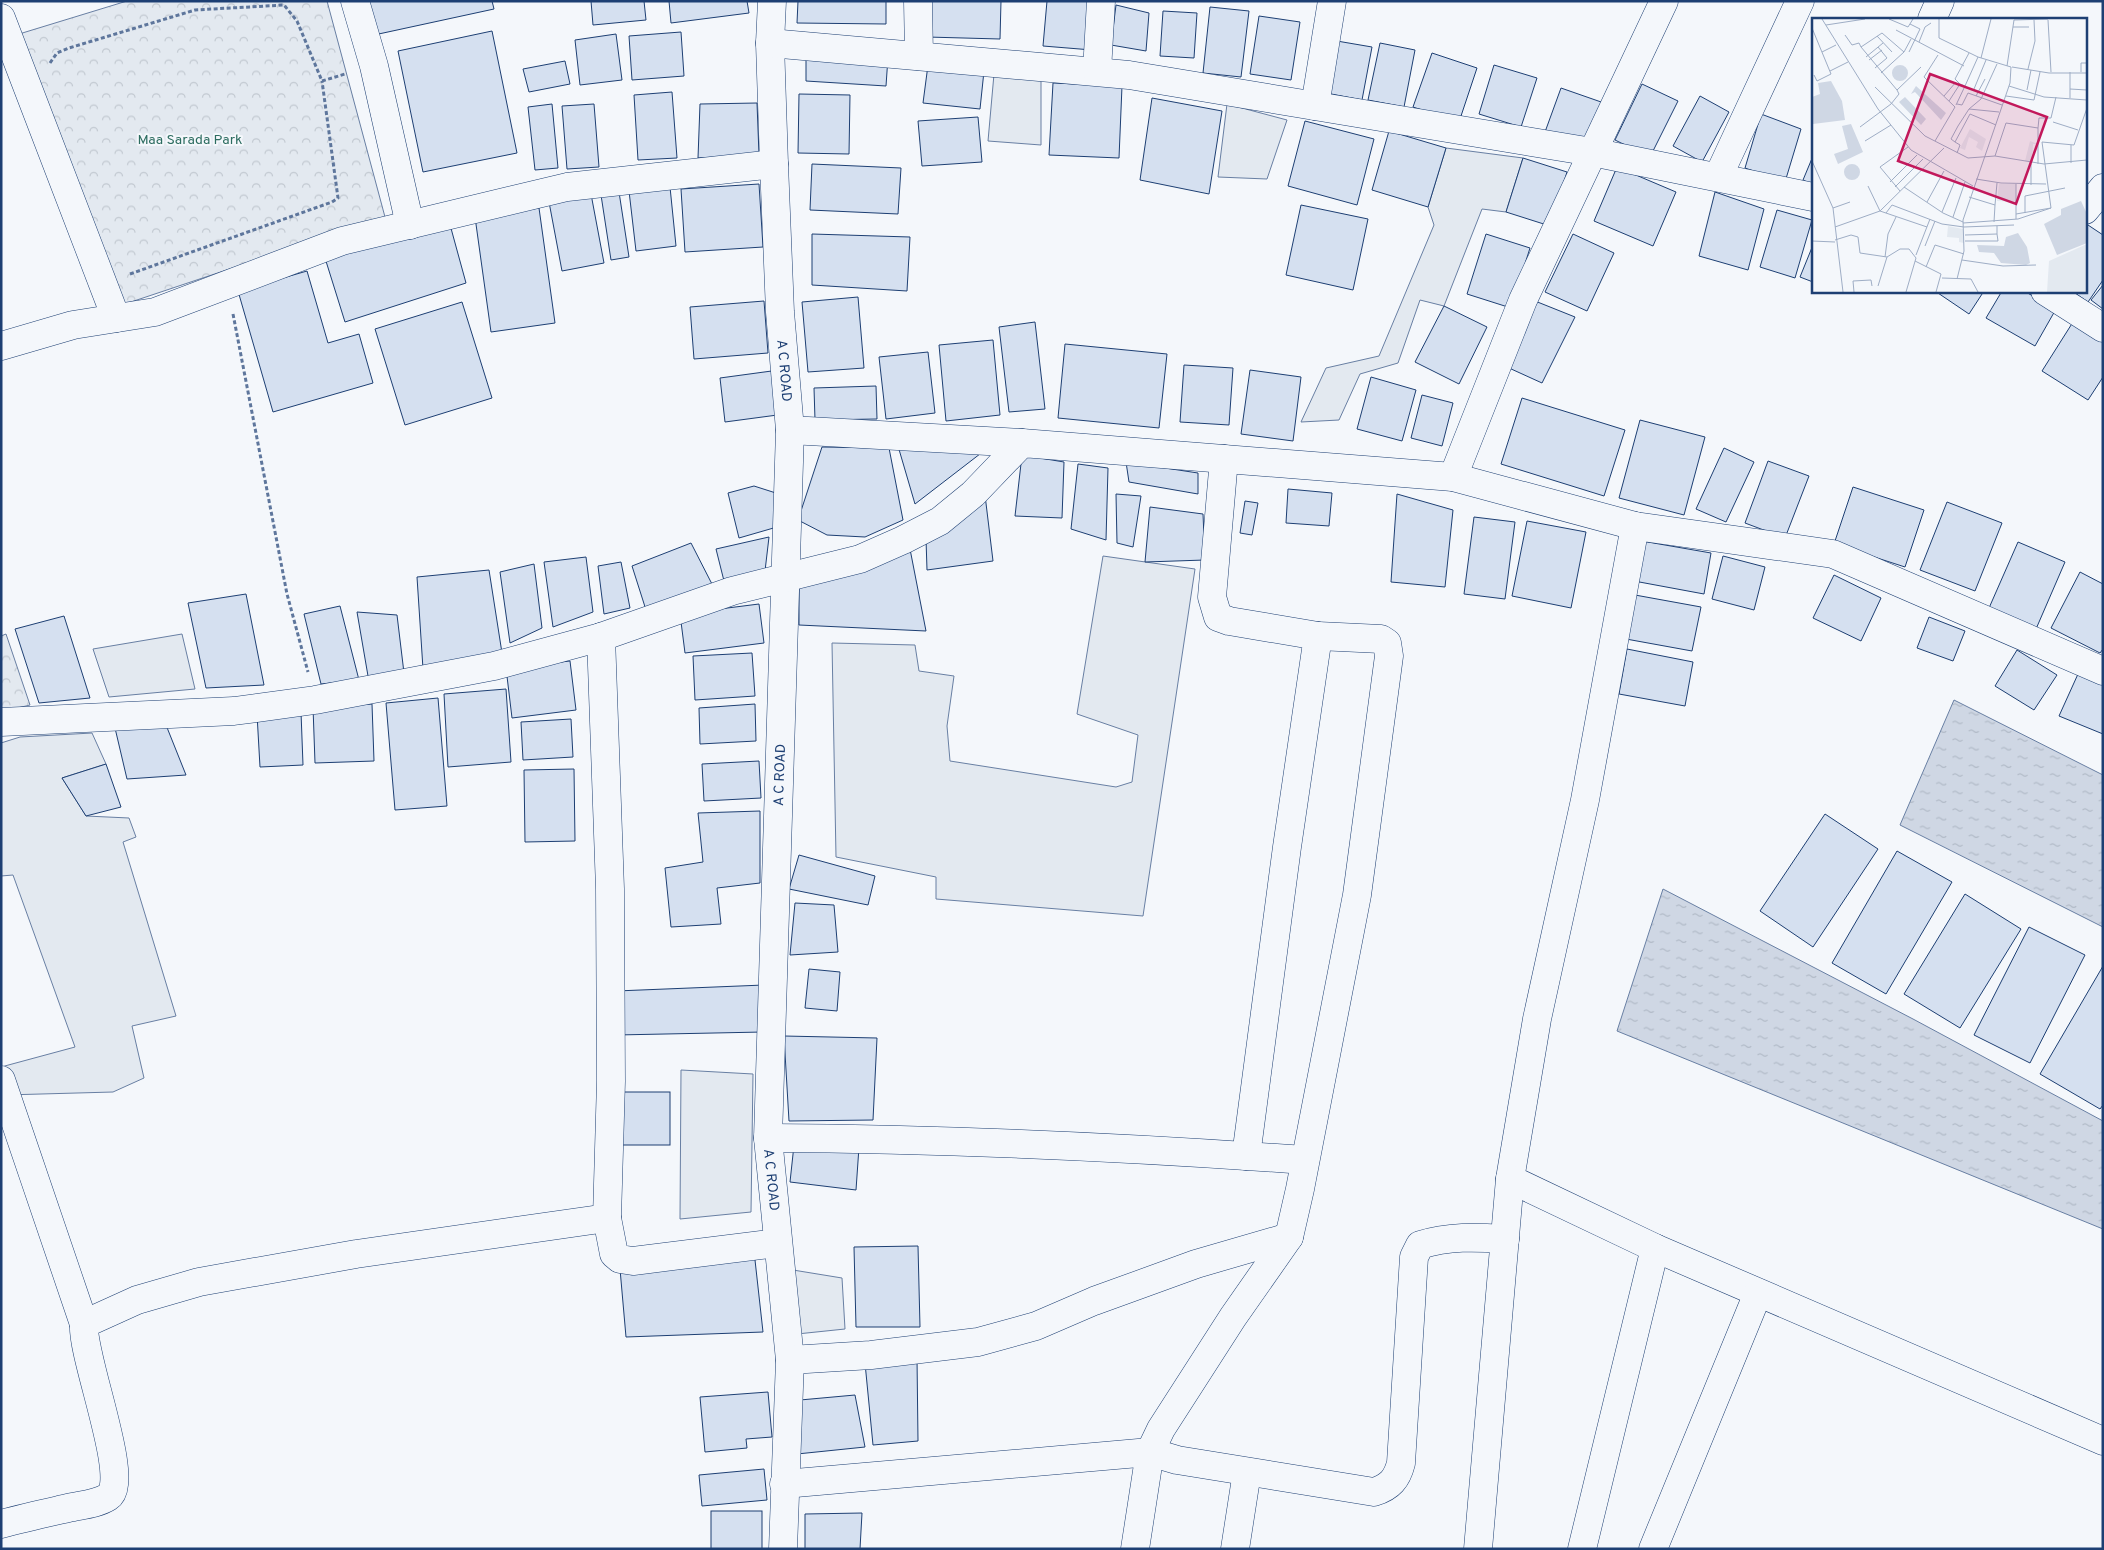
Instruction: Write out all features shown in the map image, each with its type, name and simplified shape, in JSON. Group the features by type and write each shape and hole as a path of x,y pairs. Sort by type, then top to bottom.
{"street":[{"path":"356,1 374,66 410,225"},
{"name":"A C ROAD","path":"772,1 770,43 780,312 790,430 768,1138 790,1360 782,1549"},
{"path":"918,1 919,56"},
{"path":"1097,71 1101,1"},
{"path":"1315,106 1332,1"},
{"path":"1452,477 1523,300 1664,1"},
{"path":"1718,177 1800,1"},
{"path":"1932,18 1940,1"},
{"path":"1,18 116,318"},
{"path":"770,43 1097,71 1592,152 1812,197"},
{"path":"1,346 73,325 155,312 342,240 567,187 774,164"},
{"path":"2086,209 2103,188"},
{"path":"2047,292 2103,328"},
{"path":"790,430 1022,443 1452,477 1634,526 1833,554 2103,671"},
{"path":"1,722 234,710 315,700 494,666 601,637 732,591 860,559 940,521 973,494 1022,443"},
{"path":"1135,1549 1150,1452 1161,1429 1228,1325 1289,1237 1357,895 1389,656 1387,643 1381,638 1318,636 1229,622 1218,617 1212,597 1224,459"},
{"path":"1478,1549 1510,1179 1537,1019 1585,800 1634,526"},
{"path":"1246,1156 1287,847 1318,636"},
{"path":"601,637 610,898 611,1081 607,1218 614,1254 620,1259 633,1260 777,1243"},
{"path":"1,1080 84,1324 84,1345 115,1462 115,1489 109,1496 92,1502 1,1524"},
{"path":"768,1138 880,1138 1178,1150 1305,1160"},
{"path":"1510,1179 1655,1248 2103,1441"},
{"path":"84,1324 137,1300 200,1282 365,1253 607,1218"},
{"path":"784,1484 1150,1452 1177,1460 1374,1492 1386,1489 1398,1477 1401,1463 1414,1257 1420,1245 1440,1239 1463,1236 1505,1239"},
{"path":"790,1360 871,1355 978,1342 1036,1326 1094,1301 1196,1264 1289,1237"},
{"path":"1582,1549 1655,1248"},
{"path":"1653,1549 1758,1293"},
{"path":"1235,1549 1247,1472"}],"path":[{"path":"50,67 50,61 56,53 195,10 284,5 297,21 322,81 338,198 332,202 128,275"},
{"path":"322,81 374,66"},
{"path":"227,284 287,594 315,700"}],"green space":[{"name":"Maa Sarada Park","path":"127,1 327,1 385,217 104,311 6,38"},
{"path":"994,74 1041,77 1041,145 988,141"},
{"path":"1227,104 1287,120 1267,179 1218,177"},
{"path":"1446,148 1523,158 1506,212 1482,209 1444,306 1420,300 1398,363 1360,374 1339,420 1301,422 1326,368 1379,356 1434,225 1428,207"},
{"path":"1103,556 1195,569 1143,916 936,899 936,877 836,857 832,643 915,645 919,671 954,676 947,726 950,761 1116,787 1132,782 1138,735 1077,714"},
{"path":"6,634 30,705 1,712 1,636"},
{"path":"182,634 195,689 109,697 93,649"},
{"path":"92,733 106,764 62,778 86,816 129,818 136,837 123,842 176,1016 132,1026 144,1078 113,1092 5,1095 1,1067 75,1047 13,875 1,876 1,743 20,737"},
{"path":"681,1070 753,1074 751,1212 680,1219"},
{"path":"793,1270 842,1278 845,1329 797,1334"}],"water":[{"path":"1954,700 2103,775 2103,927 1900,825"},
{"path":"1663,889 1913,1019 2103,1121 2103,1229 1617,1031"}],"building":[{"path":"367,1 492,1 494,9 374,35"},
{"path":"591,1 644,1 646,20 593,25"},
{"path":"669,1 747,1 749,13 671,23"},
{"path":"798,1 886,1 886,24 797,23"},
{"path":"928,1 1001,1 1000,39 927,37"},
{"path":"1047,1 1096,1 1092,50 1043,46"},
{"path":"1116,5 1149,13 1146,51 1111,45"},
{"path":"1210,7 1249,11 1241,77 1203,73"},
{"path":"1163,11 1197,13 1194,58 1160,56"},
{"path":"1259,16 1300,22 1291,80 1250,74"},
{"path":"492,31 517,153 423,172 398,51"},
{"path":"681,32 684,76 632,80 629,36"},
{"path":"616,34 622,80 580,85 575,40"},
{"path":"1331,40 1372,47 1362,100 1321,92"},
{"path":"1380,43 1415,50 1404,107 1368,100"},
{"path":"1432,53 1477,68 1459,122 1413,107"},
{"path":"806,54 888,57 886,86 806,81"},
{"path":"565,61 570,84 529,92 523,69"},
{"path":"928,65 984,71 980,109 923,103"},
{"path":"1494,65 1537,78 1521,127 1479,114"},
{"path":"1053,83 1122,86 1119,158 1049,155"},
{"path":"1642,84 1678,101 1650,157 1615,140"},
{"path":"1561,88 1604,103 1588,147 1545,132"},
{"path":"672,92 677,158 638,160 634,95"},
{"path":"799,94 850,95 849,154 798,153"},
{"path":"1700,96 1729,112 1702,162 1673,146"},
{"path":"1152,98 1222,111 1209,194 1140,180"},
{"path":"757,103 759,155 698,158 700,104"},
{"path":"552,104 558,168 535,170 528,107"},
{"path":"594,104 599,167 567,169 562,106"},
{"path":"1761,114 1801,129 1785,182 1745,168"},
{"path":"978,117 982,162 922,166 918,121"},
{"path":"1305,121 1374,139 1357,205 1288,186"},
{"path":"1389,131 1446,148 1428,207 1372,190"},
{"path":"1523,158 1567,172 1550,226 1506,212"},
{"path":"1812,158 1812,184 1803,180"},
{"path":"812,164 901,168 898,214 810,210"},
{"path":"1617,167 1676,192 1653,246 1594,221"},
{"path":"759,184 763,247 685,252 681,189"},
{"path":"670,187 676,246 636,251 629,191"},
{"path":"619,192 629,257 611,260 601,195"},
{"path":"1715,192 1764,209 1748,270 1699,256"},
{"path":"591,194 604,263 562,271 549,202"},
{"path":"1301,205 1368,219 1353,290 1286,275"},
{"path":"539,208 555,323 491,332 475,217"},
{"path":"1777,210 1812,220 1795,278 1760,267"},
{"path":"449,221 466,283 345,322 325,258"},
{"path":"2086,224 2103,235 2103,280 2088,302 2073,292 2086,292"},
{"path":"812,234 910,237 907,291 812,285"},
{"path":"1486,234 1530,248 1511,308 1467,294"},
{"path":"1573,234 1614,253 1587,311 1545,292"},
{"path":"1812,247 1812,282 1800,277"},
{"path":"307,271 328,343 359,334 373,383 273,412 238,291"},
{"path":"2103,285 2103,309 2091,300"},
{"path":"1936,292 1983,292 1969,314"},
{"path":"2001,292 2026,292 2056,309 2035,346 1986,318"},
{"path":"858,297 864,368 808,372 802,302"},
{"path":"764,301 768,353 694,359 690,307"},
{"path":"1535,301 1575,317 1542,383 1509,368"},
{"path":"462,302 492,398 405,425 375,329"},
{"path":"1444,306 1487,327 1459,384 1415,362"},
{"path":"1035,322 1045,409 1009,412 999,327"},
{"path":"2073,322 2103,341 2103,377 2088,400 2042,371"},
{"path":"993,340 1000,415 946,421 939,345"},
{"path":"1065,344 1167,354 1159,428 1058,418"},
{"path":"928,352 935,413 886,419 879,357"},
{"path":"1184,365 1233,368 1229,425 1180,422"},
{"path":"779,370 785,414 725,422 720,378"},
{"path":"1250,370 1301,377 1293,441 1241,434"},
{"path":"1371,377 1416,390 1402,441 1357,429"},
{"path":"876,386 877,419 815,420 814,388"},
{"path":"1422,395 1453,403 1442,446 1411,438"},
{"path":"1522,398 1625,430 1604,496 1501,464"},
{"path":"1640,420 1705,437 1684,515 1619,498"},
{"path":"898,446 989,447 915,504"},
{"path":"822,447 889,448 903,520 865,537 827,535 798,520"},
{"path":"1724,448 1754,462 1726,522 1696,509"},
{"path":"1022,455 1064,462 1062,518 1015,516"},
{"path":"1768,461 1809,476 1785,538 1745,523"},
{"path":"1126,462 1198,473 1198,494 1129,482"},
{"path":"1078,464 1108,468 1106,540 1071,529"},
{"path":"754,486 779,494 777,527 739,538 728,493"},
{"path":"1853,487 1924,510 1905,567 1834,544"},
{"path":"1288,489 1332,493 1329,526 1286,523"},
{"path":"1116,494 1141,496 1133,547 1117,543"},
{"path":"1397,494 1453,510 1445,587 1391,582"},
{"path":"985,495 993,561 927,570 926,539"},
{"path":"1245,501 1258,503 1252,535 1240,533"},
{"path":"1947,502 2002,523 1975,591 1920,570"},
{"path":"1150,507 1203,514 1205,560 1145,562"},
{"path":"1474,517 1515,522 1505,599 1464,594"},
{"path":"1527,521 1586,532 1571,608 1512,596"},
{"path":"769,537 765,571 726,589 716,549"},
{"path":"1642,541 1711,553 1704,594 1634,581"},
{"path":"2018,542 2065,562 2036,629 1989,608"},
{"path":"691,543 714,588 646,610 632,566"},
{"path":"910,549 926,631 799,625 799,586"},
{"path":"1723,556 1765,567 1754,610 1712,599"},
{"path":"586,557 593,612 553,627 544,562"},
{"path":"621,562 630,608 604,614 598,566"},
{"path":"534,564 542,628 510,643 500,572"},
{"path":"489,570 502,653 423,669 417,577"},
{"path":"2080,572 2103,584 2103,649 2100,653 2051,628"},
{"path":"1834,575 1881,598 1861,641 1813,618"},
{"path":"246,594 264,685 206,688 188,603"},
{"path":"1635,595 1701,607 1692,651 1626,639"},
{"path":"759,604 764,643 685,653 680,614"},
{"path":"340,606 359,680 321,684 304,614"},
{"path":"357,612 397,615 404,673 368,676"},
{"path":"64,616 90,698 39,703 15,629"},
{"path":"1929,617 1965,631 1953,661 1917,648"},
{"path":"1627,649 1693,662 1685,706 1619,694"},
{"path":"2017,650 2057,675 2034,710 1995,686"},
{"path":"752,653 755,696 695,700 693,656"},
{"path":"570,661 576,710 512,718 506,668"},
{"path":"2078,674 2103,684 2103,734 2059,716"},
{"path":"506,689 511,762 448,767 444,694"},
{"path":"438,698 447,806 395,810 386,703"},
{"path":"372,704 374,761 315,763 313,707"},
{"path":"755,704 756,741 700,744 699,708"},
{"path":"301,712 303,765 260,767 257,714"},
{"path":"571,719 573,757 523,760 521,722"},
{"path":"166,725 186,775 127,779 115,728"},
{"path":"759,761 761,798 704,801 702,764"},
{"path":"106,764 121,807 86,816 62,778"},
{"path":"574,769 575,841 525,842 524,770"},
{"path":"760,811 760,883 717,888 721,924 671,927 665,868 703,862 698,813"},
{"path":"1825,814 1878,849 1813,947 1760,911"},
{"path":"1897,851 1952,882 1886,994 1832,963"},
{"path":"799,855 875,876 868,905 789,889"},
{"path":"1965,894 2021,929 1960,1028 1904,994"},
{"path":"795,903 834,905 838,952 790,955"},
{"path":"2029,927 2085,955 2030,1063 1974,1035"},
{"path":"2103,966 2103,1105 2100,1109 2040,1074"},
{"path":"809,969 840,972 837,1011 805,1008"},
{"path":"764,985 763,1032 616,1035 616,991"},
{"path":"784,1036 877,1038 873,1120 789,1121"},
{"path":"620,1092 670,1092 670,1145 620,1145"},
{"path":"794,1145 859,1147 856,1190 790,1182"},
{"path":"918,1246 920,1327 856,1327 854,1247"},
{"path":"754,1251 763,1332 626,1337 620,1269"},
{"path":"917,1358 918,1441 873,1445 865,1363"},
{"path":"768,1392 772,1437 746,1439 747,1448 705,1452 700,1397"},
{"path":"855,1395 865,1447 797,1454 800,1400"},
{"path":"764,1469 767,1500 702,1506 699,1475"},
{"path":"711,1511 762,1511 762,1549 711,1549"},
{"path":"862,1513 860,1549 805,1549 805,1514"}]}
